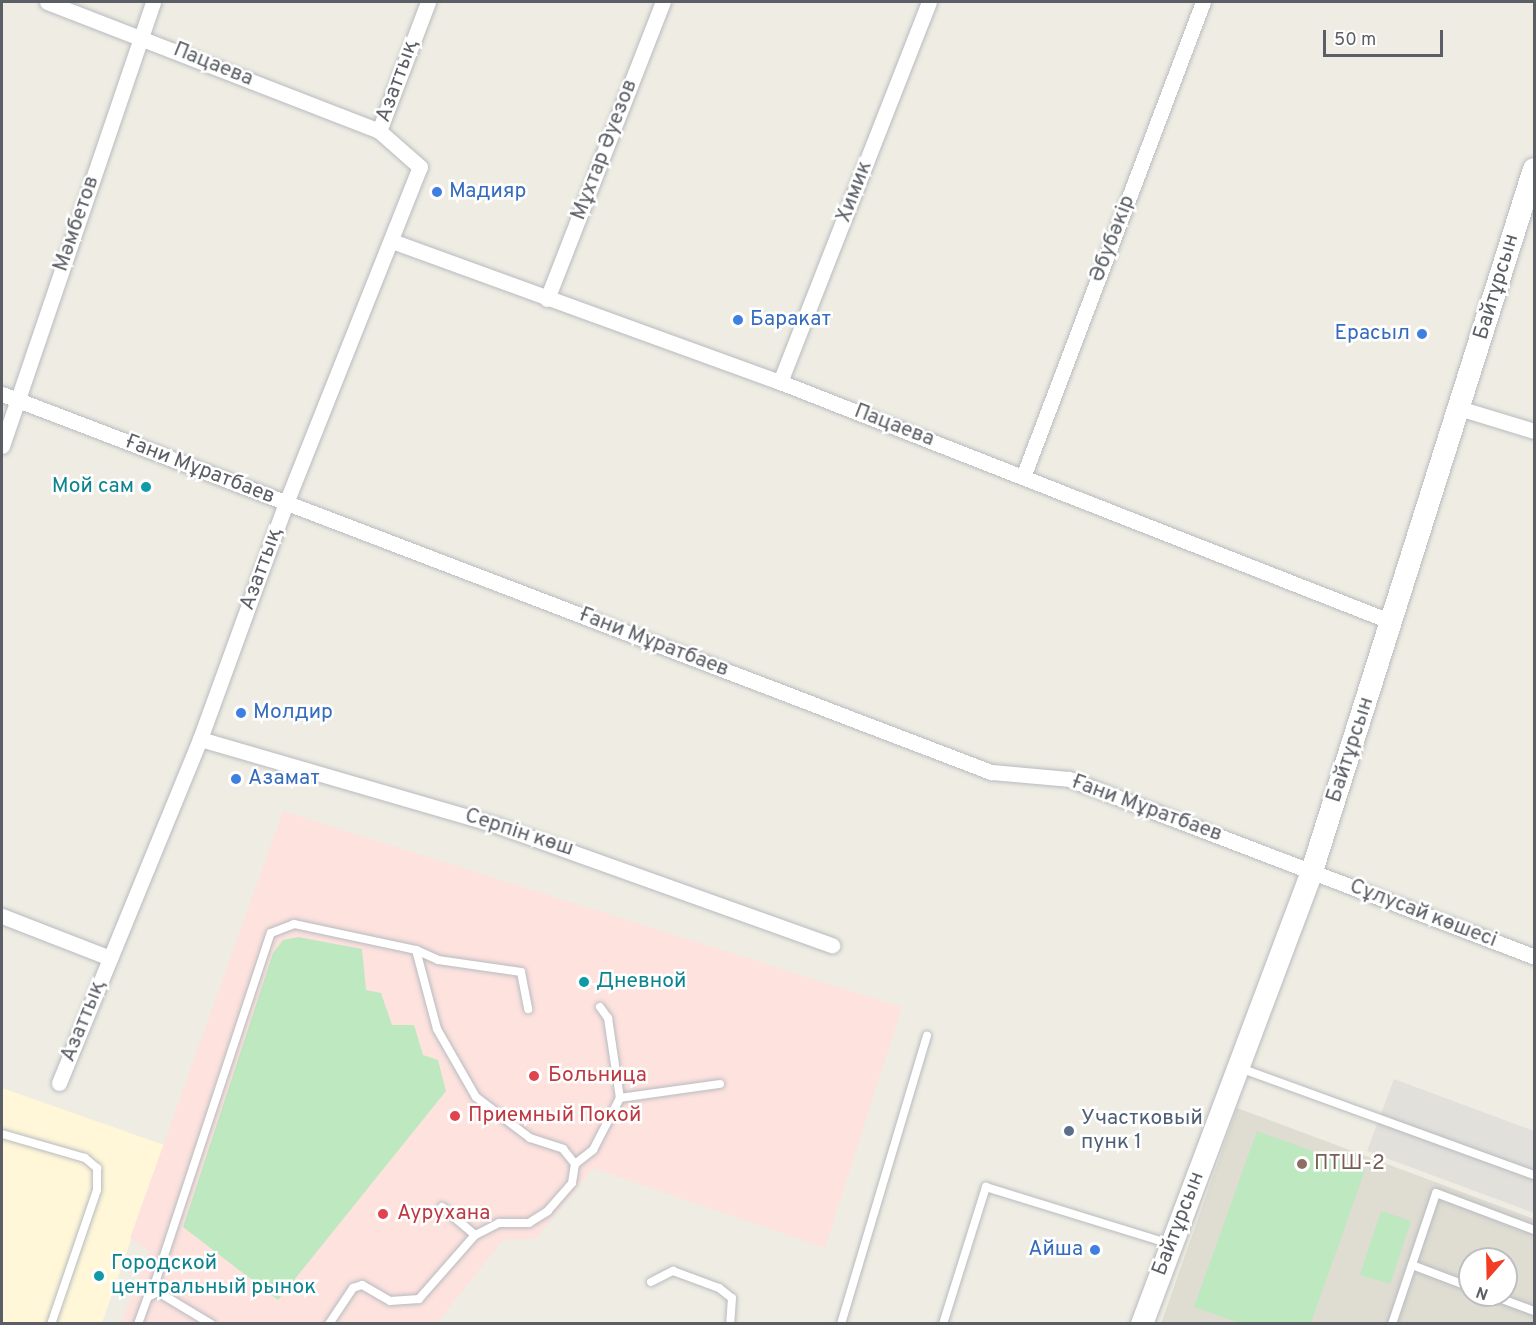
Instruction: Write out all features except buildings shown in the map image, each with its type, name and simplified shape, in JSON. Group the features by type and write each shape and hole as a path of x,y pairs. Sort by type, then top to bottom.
{"street":[{"name":"Пацаева","path":"47,2 141,36 379,131"},
{"name":"Мәмбетов","path":"2,446 153,2"},
{"name":"Азаттық","path":"59,1083 85,1012 111,958 200,739 286,503 420,167 379,131 428,2"},
{"name":"Мұхтар Әуезов","path":"547,299 663,2"},
{"name":"Химик","path":"780,382 929,2"},
{"name":"Әбубәкір","path":"1023,477 1203,2"},
{"name":"Байтұрсын","path":"1142,1323 1312,871 1534,169"},
{"name":"Пацаева","path":"392,241 780,382 1392,622"},
{"name":"Ғани Мұратбаев","path":"2,394 991,772 1069,779 1312,871"},
{"path":"1459,408 1534,431"},
{"name":"Серпін көш","path":"200,739 499,826 832,945"},
{"name":"Сұлусай көшесі","path":"1312,871 1534,957"},
{"path":"2,916 111,958"}],"lane":[{"path":"138,1323 152,1292 271,933 294,924 416,950 438,960 521,972 528,1009"},
{"path":"416,950 437,1029 476,1097 530,1138 563,1149 575,1164"},
{"path":"328,1323 353,1288 362,1285 390,1301 419,1299 475,1235 499,1222 529,1223 548,1211 572,1182 575,1164 593,1150 620,1098 608,1018 600,1007"},
{"path":"841,1323 927,1036"},
{"path":"1238,1067 1534,1175"},
{"path":"620,1098 720,1084"},
{"path":"2,1134 85,1158 97,1168 97,1190 51,1323"},
{"path":"943,1323 986,1187 1171,1245"},
{"path":"1392,1323 1436,1193 1534,1230"},
{"path":"442,1207 475,1235"},
{"path":"1412,1265 1458,1282"},
{"path":"651,1282 673,1271 719,1288 732,1298 730,1323"},
{"path":"152,1292 165,1294 211,1323"},
{"path":"1518,1305 1534,1311"}],"shaded area":[{"name":"Больница","path":"283,811 902,1007 825,1248 593,1168 536,1238 503,1240 437,1323 121,1324 149,1251 130,1238"},
{"path":"1394,1079 1534,1131 1534,1213 1367,1151"},
{"path":"2,1088 164,1145 102,1323 2,1324"},
{"name":"ПТШ-2","path":"1237,1108 1534,1219 1534,1323 1161,1324"}],"green space":[{"path":"298,937 362,949 366,990 381,993 392,1025 414,1025 423,1055 438,1060 446,1091 278,1300 183,1227 273,953 283,940"},
{"path":"1257,1131 1365,1170 1311,1323 1240,1323 1194,1307"},
{"path":"1381,1211 1411,1221 1390,1284 1360,1275"}],"place":[{"name":"Мадияр","path":"437,192"},
{"name":"Баракат","path":"738,320"},
{"name":"Ерасыл","path":"1422,334"},
{"name":"Мой сам","path":"146,487"},
{"name":"Молдир","path":"241,713"},
{"name":"Азамат","path":"236,779"},
{"name":"Дневной","path":"584,982"},
{"name":"Больница","path":"534,1076"},
{"name":"Приемный Покой","path":"455,1116"},
{"name":"Участковый пунк 1","path":"1069,1131"},
{"name":"ПТШ-2","path":"1302,1164"},
{"name":"Аурухана","path":"383,1214"},
{"name":"Айша","path":"1095,1250"},
{"name":"Городской центральный рынок","path":"99,1276"}]}
